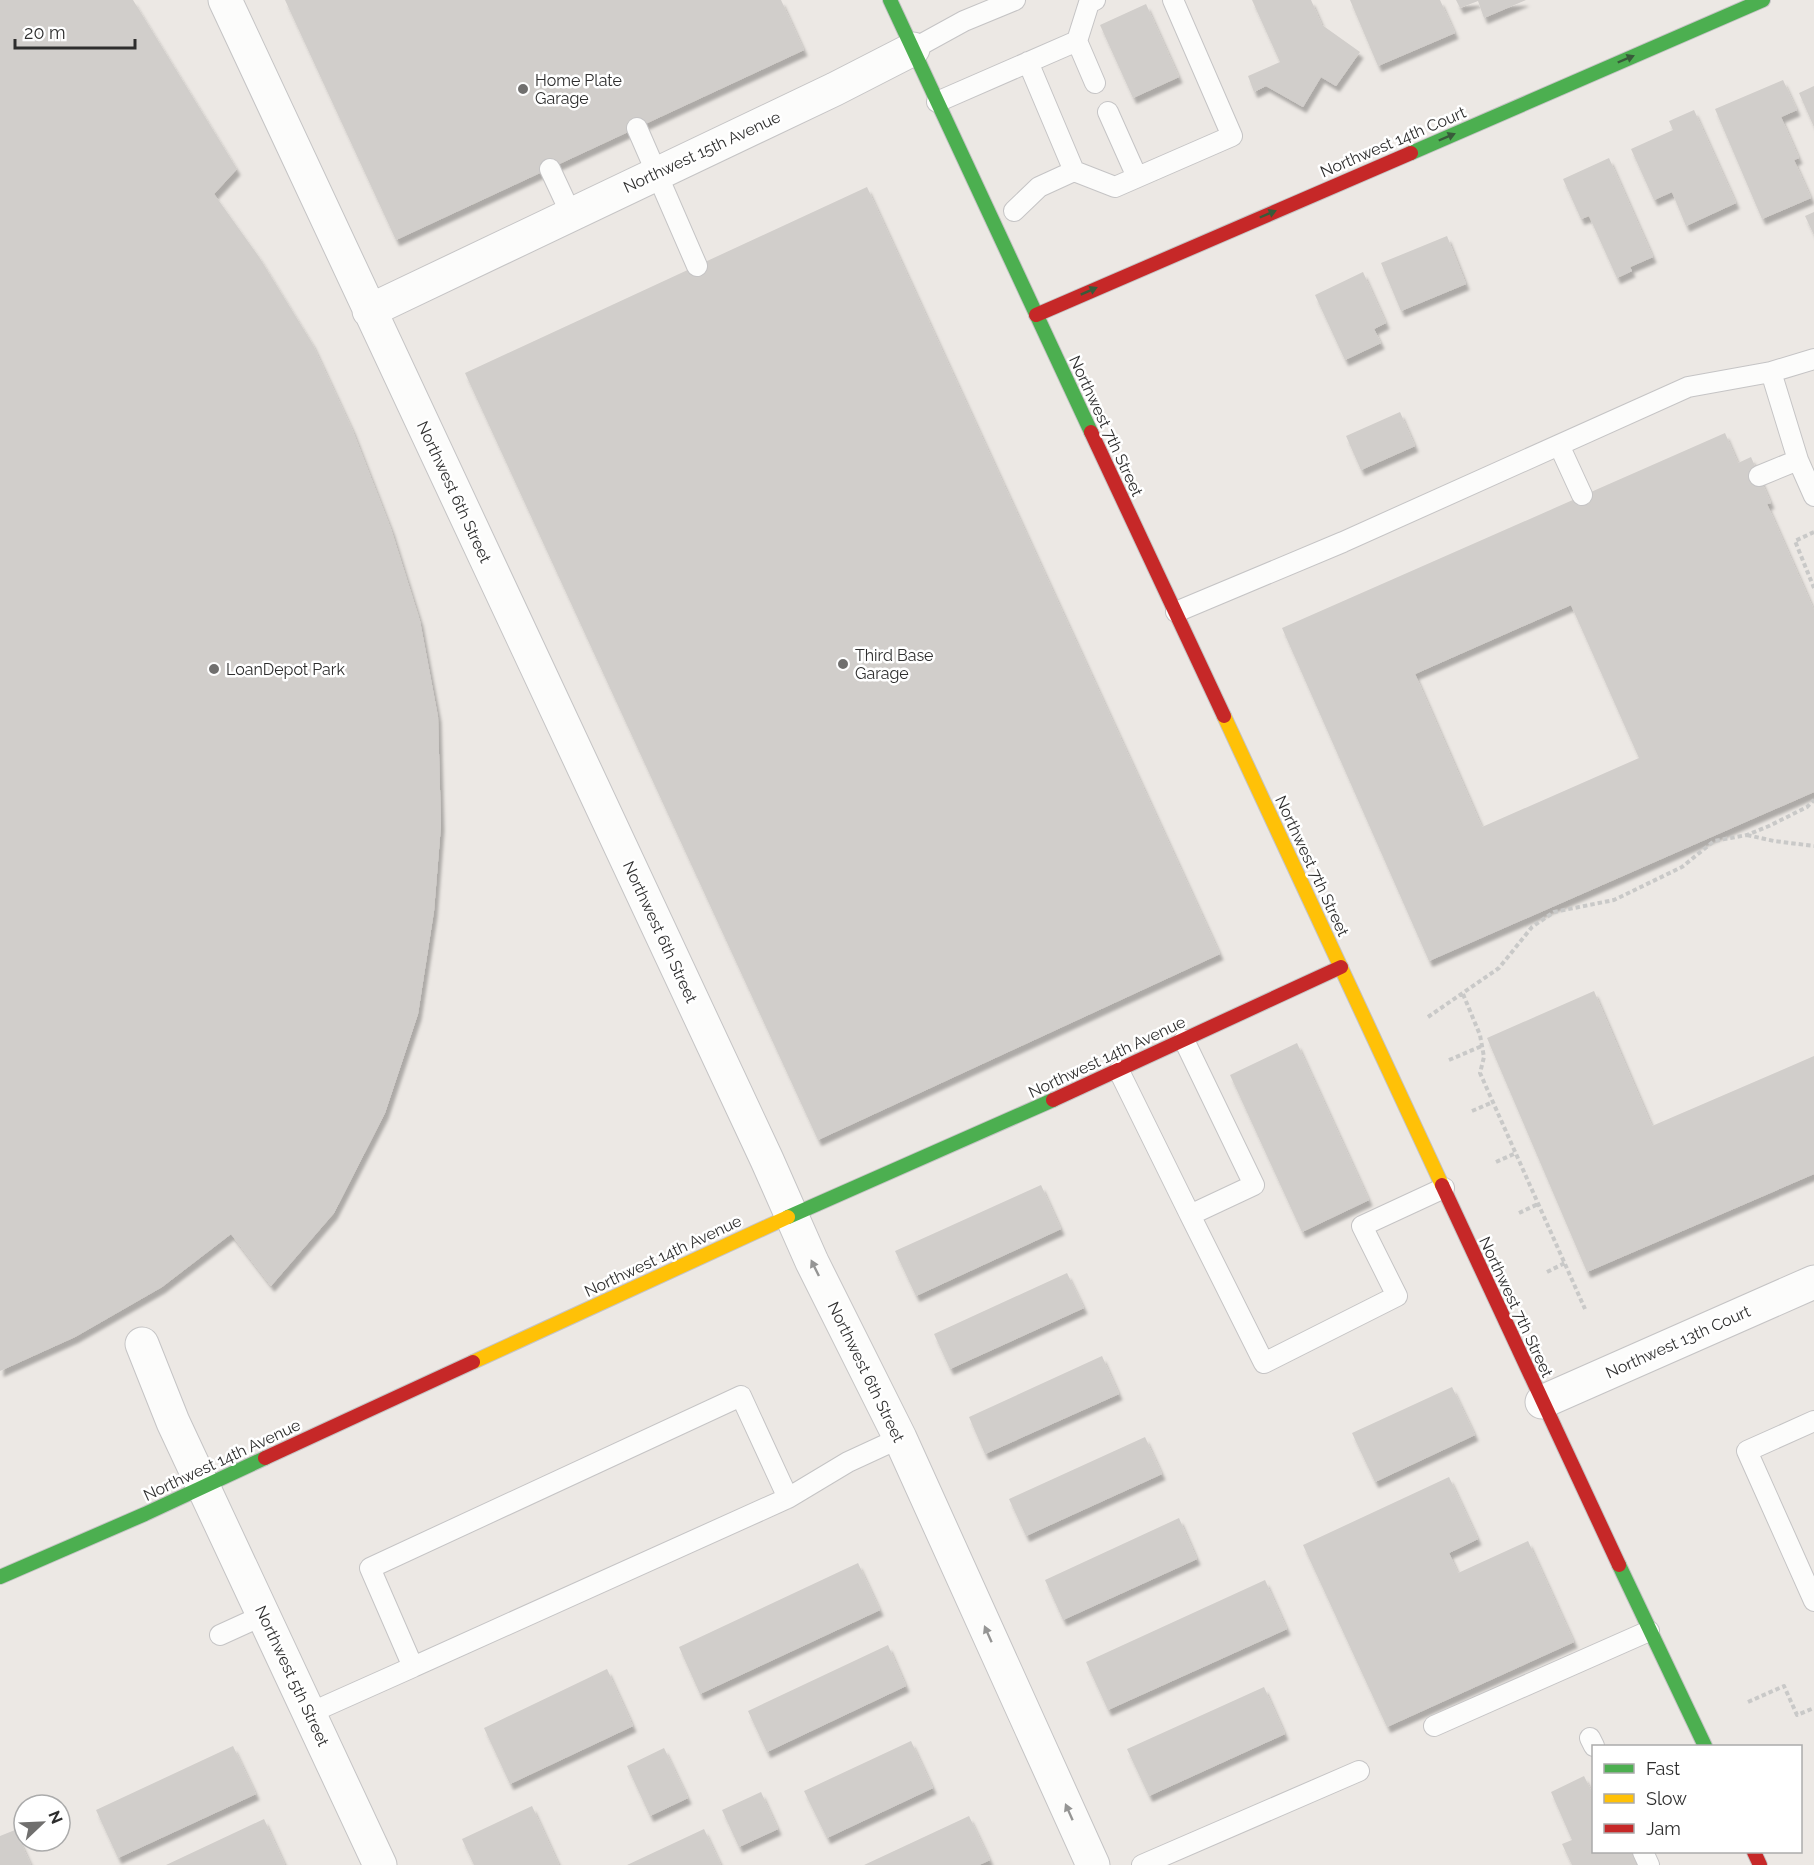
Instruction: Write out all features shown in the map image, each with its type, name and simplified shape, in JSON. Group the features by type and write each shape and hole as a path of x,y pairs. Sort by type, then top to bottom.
{"street":[{"name":"Northwest 6th Street","path":"225,0 812,1262 900,1438 1093,1865"},
{"name":"Northwest 7th Street","path":"890,0 1542,1402 1705,1745"},
{"name":"Northwest 14th Court","path":"1036,315 1763,0"},
{"name":"Northwest 15th Avenue","path":"369,311 656,172 835,89 913,49"},
{"name":"Northwest 14th Avenue","path":"0,1576 145,1514 791,1215 1119,1071 1341,967"},
{"name":"Northwest 13th Court","path":"1542,1402 1814,1282"},
{"name":"Northwest 5th Street","path":"142,1344 173,1422 205,1486 380,1865"}],"lane":[{"path":"913,49 992,4 1015,0"},
{"path":"1095,0 1089,3 1077,41 1095,83"},
{"path":"1028,62 1074,171 1115,187 1232,136 1173,0"},
{"path":"937,102 1077,41"},
{"path":"1108,112 1137,177"},
{"path":"637,128 697,266"},
{"path":"550,169 571,214"},
{"path":"1014,211 1039,187 1074,171"},
{"path":"1176,612 1343,542 1688,387 1772,372 1814,359"},
{"path":"1772,372 1798,460 1814,496"},
{"path":"1560,445 1582,495"},
{"path":"1759,476 1798,460"},
{"path":"1184,1040 1254,1185 1190,1215"},
{"path":"1119,1071 1264,1363 1397,1296 1362,1226 1444,1188"},
{"path":"413,1667 370,1568 741,1396 788,1498"},
{"path":"1814,1421 1748,1451 1814,1601"},
{"path":"310,1713 788,1498 848,1462 900,1438"},
{"path":"220,1635 264,1615"},
{"path":"1434,1726 1649,1631"},
{"path":"1142,1865 1359,1771"}],"path":[{"path":"1814,532 1795,541 1814,588"},
{"path":"1428,1017 1499,968 1532,927 1554,912 1614,900 1682,867 1714,841 1747,835 1798,812 1814,800"},
{"path":"1747,835 1814,846"},
{"path":"1463,994 1480,1035 1484,1057 1480,1073 1585,1309"},
{"path":"1449,1060 1482,1046"},
{"path":"1472,1111 1493,1102"},
{"path":"1496,1162 1516,1153"},
{"path":"1519,1213 1538,1204"},
{"path":"1547,1272 1565,1263"},
{"path":"1748,1702 1784,1686 1797,1715 1814,1708"}],"building":[{"name":"LoanDepot Park","path":"0,0 133,0 237,169 214,194 259,257 312,343 352,429 391,529 420,621 438,717 441,825 434,911 418,1014 385,1113 334,1213 271,1286 231,1234 162,1287 75,1337 0,1371"},
{"name":"Home Plate Garage","path":"285,0 781,0 804,50 396,240"},
{"path":"1252,0 1311,0 1322,25 1360,52 1336,86 1321,77 1303,107 1266,86 1254,92 1248,76 1280,62"},
{"path":"1350,0 1440,0 1455,33 1378,66"},
{"path":"1456,0 1526,0 1484,18 1478,1 1460,8"},
{"path":"1146,4 1179,77 1133,98 1100,25"},
{"path":"1783,80 1797,110 1781,117 1799,158 1794,160 1811,198 1762,219 1715,109"},
{"path":"1814,86 1814,127 1799,93"},
{"path":"1694,110 1736,203 1686,226 1672,192 1654,200 1631,149 1673,130 1669,121"},
{"path":"1609,158 1653,257 1630,267 1632,271 1617,278 1589,216 1581,219 1563,179"},
{"name":"Third Base Garage","path":"867,187 1220,954 818,1140 465,373"},
{"path":"1814,212 1814,235 1805,216"},
{"path":"1447,236 1466,284 1401,311 1381,263"},
{"path":"1363,272 1386,323 1374,329 1381,343 1345,360 1315,295"},
{"path":"1400,412 1415,446 1361,470 1346,436"},
{"path":"1725,433 1738,463 1751,457 1771,503 1767,504 1814,610 1814,792 1429,961 1282,628","holes":["1571,605 1639,758 1482,827 1415,674"]},
{"path":"1594,991 1652,1126 1814,1056 1814,1174 1587,1272 1487,1038"},
{"path":"1297,1043 1369,1200 1302,1232 1230,1075"},
{"path":"1041,1185 1061,1229 916,1296 895,1251"},
{"path":"1067,1273 1084,1308 950,1369 934,1334"},
{"path":"1102,1356 1119,1394 985,1454 969,1417"},
{"path":"1452,1387 1475,1435 1375,1482 1352,1433"},
{"path":"1145,1437 1162,1474 1026,1536 1009,1499"},
{"path":"1449,1477 1478,1539 1449,1553 1458,1573 1528,1541 1574,1642 1387,1727 1303,1545"},
{"path":"1179,1518 1197,1559 1063,1620 1045,1580"},
{"path":"858,1563 880,1610 700,1694 679,1647"},
{"path":"1265,1580 1287,1629 1108,1710 1086,1662"},
{"path":"888,1645 906,1686 767,1752 748,1711"},
{"path":"607,1669 633,1726 510,1784 484,1728"},
{"path":"1264,1687 1285,1734 1149,1796 1127,1749"},
{"path":"911,1741 933,1788 827,1838 804,1791"},
{"path":"233,1746 256,1794 118,1858 96,1810"},
{"path":"664,1748 688,1798 650,1816 627,1766"},
{"path":"1584,1776 1592,1792 1592,1853 1633,1853 1639,1865 1572,1865 1562,1844 1572,1840 1551,1792"},
{"path":"761,1792 778,1829 739,1847 722,1810"},
{"path":"532,1806 559,1865 474,1865 462,1839"},
{"path":"969,1816 990,1860 979,1865 864,1865"},
{"path":"264,1819 285,1865 166,1865"},
{"path":"704,1829 721,1865 627,1865"},
{"path":"12,1831 12,1853 26,1853 31,1865 0,1865 0,1836"}],"traffic: fast":[{"path":"890,0 1091,432"},
{"path":"1411,153 1763,0"},
{"path":"788,1217 1053,1100"},
{"path":"0,1577 145,1514 265,1458"},
{"path":"1619,1565 1705,1745"}],"traffic: slow":[{"path":"1224,716 1442,1185"},
{"path":"473,1362 788,1217"}],"traffic: jam":[{"path":"1036,315 1411,153"},
{"path":"1091,432 1224,716"},
{"path":"1053,1100 1341,967"},
{"path":"1442,1185 1619,1565"},
{"path":"265,1458 473,1362"},
{"path":"1754,1853 1760,1865"}],"place":[{"name":"Home Plate Garage","path":"523,89"},
{"name":"Third Base Garage","path":"843,664"},
{"name":"LoanDepot Park","path":"214,669"}]}
